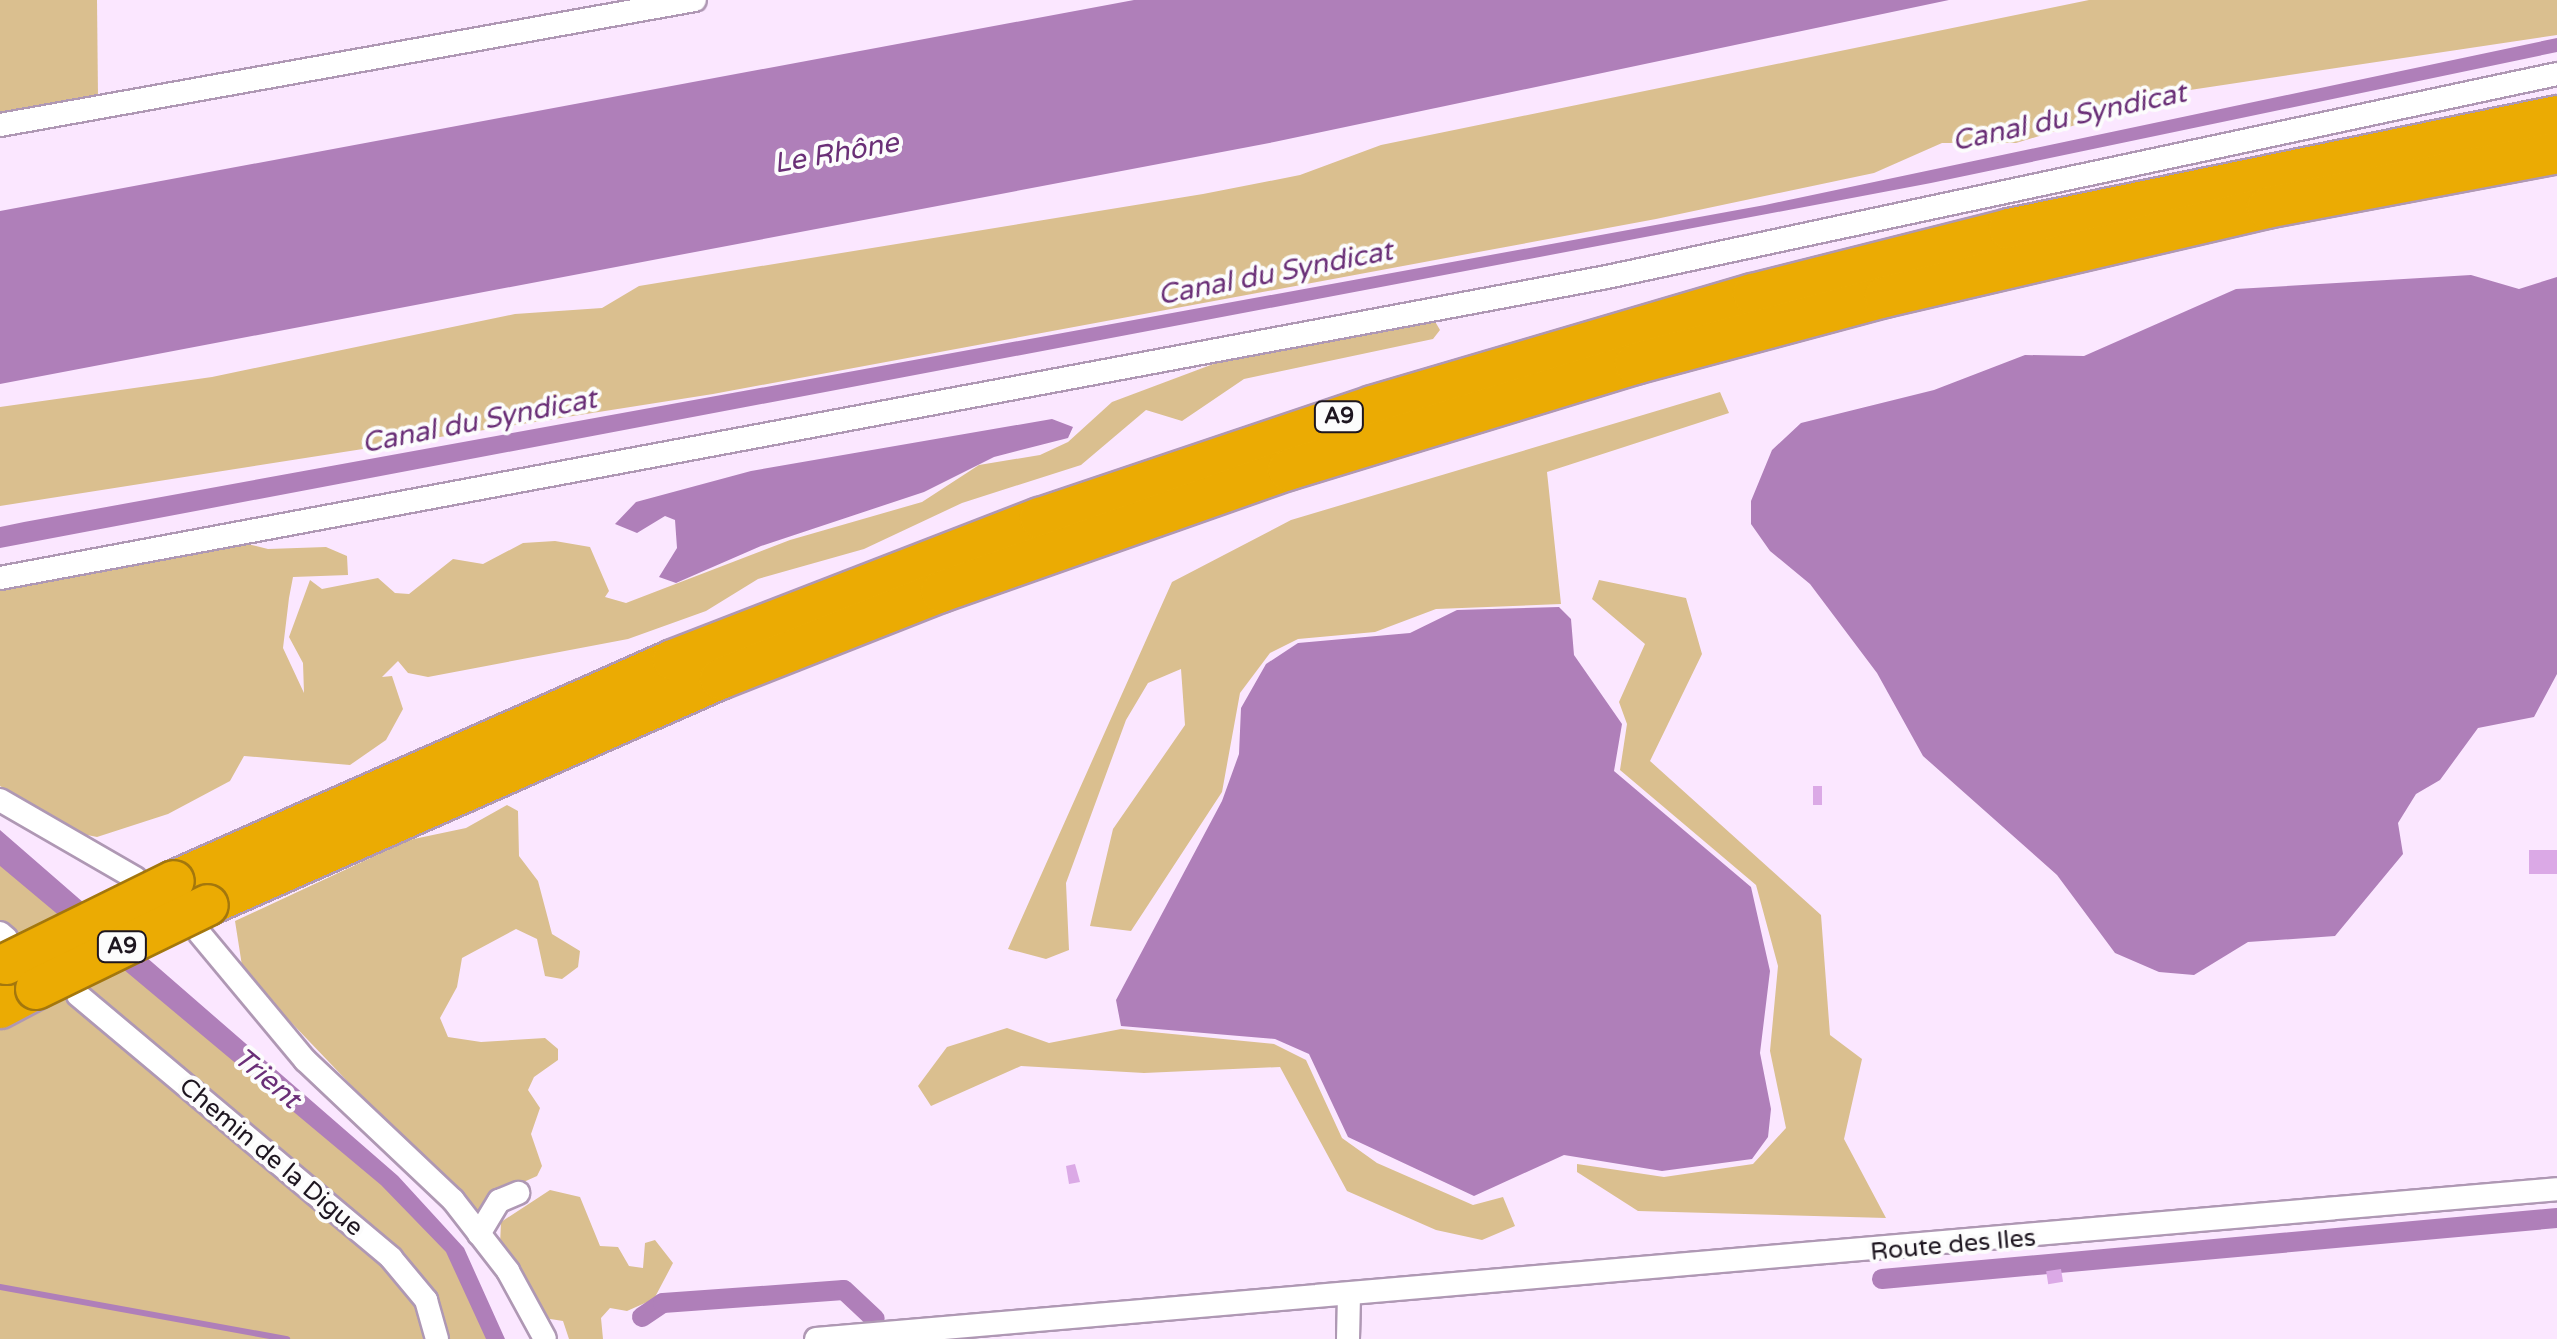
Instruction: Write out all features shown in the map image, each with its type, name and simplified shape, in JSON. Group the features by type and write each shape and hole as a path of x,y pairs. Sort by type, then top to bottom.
{"highway":[{"name":"A9","path":"10,958 154,880 689,653 1040,518 1372,406 1752,294 1992,233 2557,116"},
{"name":"A9","path":"10,958 204,919 720,679 1010,567 1305,465 1884,296 2249,212 2557,153"},
{"name":"A9","path":"0,1008 10,958"}],"street":[{"path":"0,125 695,0"},
{"path":"0,578 1608,277 2557,74"},
{"path":"0,800 154,880"},
{"path":"204,919 305,1060 426,1171 479,1234 517,1284 546,1339"},
{"name":"Chemin de la Digue","path":"78,996 391,1258 426,1300 437,1339"},
{"name":"Route des Iles","path":"816,1339 2557,1189"},
{"path":"479,1234 499,1202 518,1193"},
{"path":"1348,1339 1349,1296"}],"shaded area":[{"path":"0,0 97,0 98,98 0,116"},
{"path":"2089,0 2557,0 2557,35 2190,90 2016,143 1942,143 1874,173 1656,219 713,394 0,506 0,407 212,377 515,314 602,308 639,286 1203,194 1300,175 1381,145"},
{"path":"1433,318 1440,330 1433,339 1244,379 1182,421 1146,410 1081,465 962,503 864,549 758,579 706,611 628,639 428,677 408,673 398,661 382,677 392,676 403,709 386,740 350,765 244,756 230,781 168,814 97,837 72,832 0,786 0,587 239,542 268,549 326,547 347,556 348,575 293,577 289,598 283,648 304,693 303,663 289,637 310,580 322,589 378,578 395,593 409,594 453,559 483,564 523,543 555,541 590,547 609,591 605,597 626,603 790,540 922,502 979,465 1040,455 1068,442 1112,402 1232,357"},
{"path":"1720,392 1729,413 1547,472 1561,604 1436,609 1375,632 1298,639 1270,653 1240,693 1222,792 1131,931 1090,926 1113,829 1185,725 1181,669 1148,683 1126,720 1066,883 1069,950 1046,959 1008,949 1172,582 1291,520"},
{"path":"1599,580 1686,598 1702,654 1650,761 1821,915 1830,1035 1862,1059 1844,1139 1886,1218 1638,1211 1577,1172 1577,1164 1664,1177 1753,1164 1786,1128 1770,1051 1778,966 1756,885 1620,770 1627,724 1619,702 1645,644 1592,599"},
{"path":"507,805 518,811 519,856 538,881 552,934 580,951 578,967 562,979 545,976 537,939 516,929 462,958 457,987 440,1018 448,1037 481,1042 545,1038 558,1049 558,1060 534,1077 528,1090 540,1108 531,1134 542,1166 537,1176 497,1194 478,1218 243,972 235,921 409,840 466,828"},
{"path":"0,846 363,1158 451,1252 496,1339 0,1339"},
{"path":"1007,1028 1049,1043 1121,1029 1274,1044 1306,1060 1342,1138 1377,1163 1473,1205 1503,1197 1515,1226 1482,1240 1436,1230 1347,1191 1280,1067 1144,1073 1021,1066 931,1106 918,1086 947,1047"},
{"path":"550,1190 580,1197 600,1246 618,1247 629,1266 643,1268 645,1243 655,1240 673,1263 654,1299 627,1311 610,1308 601,1318 603,1339 569,1339 563,1321 544,1318 522,1271 500,1245 501,1222"}],"water":[{"name":"Le Rhône","path":"1134,0 1949,0 1274,142 0,384 0,211"},
{"name":"Canal du Syndicat","path":"2557,38 2557,52 1931,183 0,548 0,527 24,522 1765,205"},
{"path":"2471,275 2519,289 2557,277 2557,674 2534,717 2478,728 2440,780 2416,794 2398,823 2403,854 2335,936 2248,942 2194,975 2159,972 2115,953 2057,875 1923,756 1877,673 1810,584 1770,551 1751,524 1751,501 1772,450 1801,423 1934,390 2025,355 2084,356 2236,289"},
{"path":"1052,419 1073,427 1068,438 994,457 924,492 761,546 676,583 659,577 677,548 675,520 665,516 637,533 615,524 636,502 751,471"},
{"path":"1559,607 1571,619 1574,655 1622,724 1614,771 1751,887 1770,971 1760,1053 1771,1109 1768,1137 1752,1159 1662,1171 1564,1155 1474,1196 1348,1137 1309,1054 1275,1039 1121,1026 1116,1000 1222,801 1239,754 1241,708 1266,664 1298,643 1410,633 1457,610"},
{"name":"Trient","path":"0,830 398,1176 464,1248 505,1339 486,1339 446,1252 381,1185 0,866"}],"building":[{"path":"1813,786 1822,786 1822,805 1813,805"},
{"path":"2529,850 2557,850 2557,874 2529,874"},
{"path":"1075,1164 1080,1182 1069,1184 1066,1166"},
{"path":"2061,1269 2063,1282 2048,1284 2046,1271"}],"waterway":[{"path":"1882,1279 2557,1218"},
{"path":"0,1287 287,1339"},
{"path":"642,1317 663,1303 844,1290 875,1319"}]}
